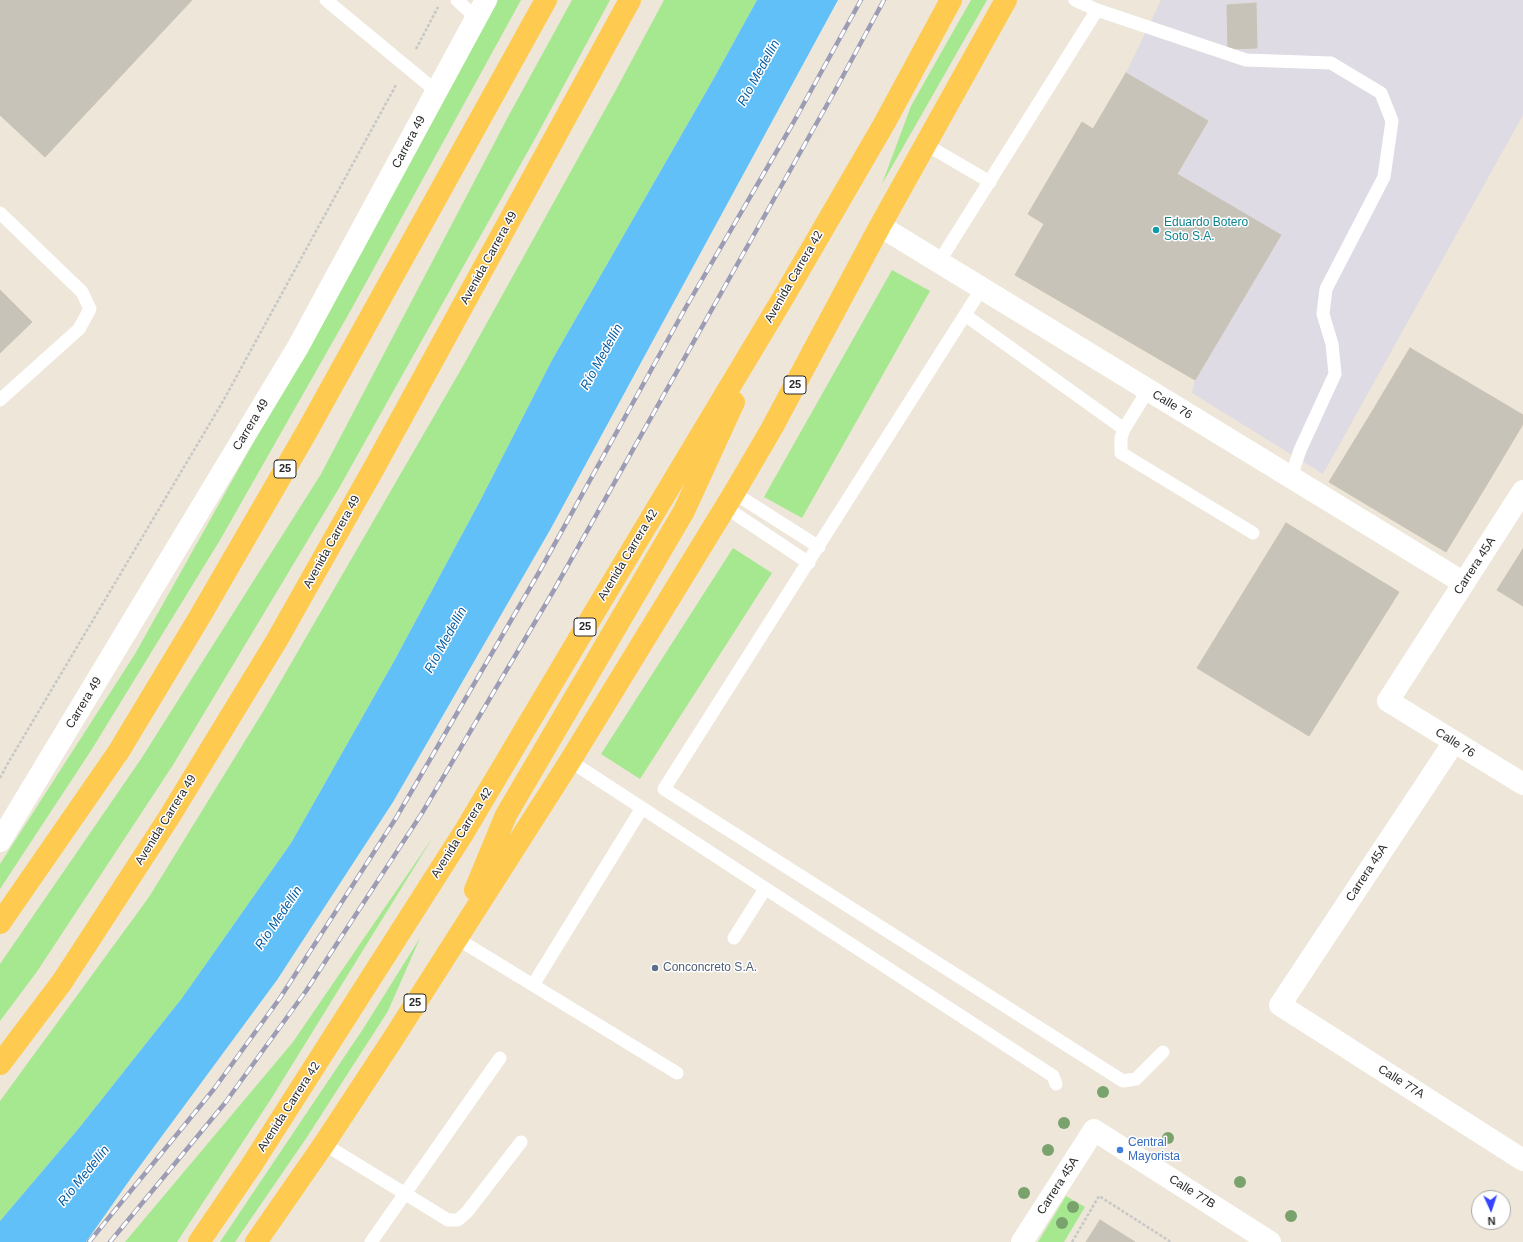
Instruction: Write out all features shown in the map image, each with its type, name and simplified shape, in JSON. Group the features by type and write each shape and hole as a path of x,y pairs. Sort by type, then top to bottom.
{"highway":[{"name":"25","path":"0,923 119,751 199,618 310,426 546,0"},
{"name":"Avenida Carrera 49","path":"0,1064 62,982 172,812 277,640 378,461 630,0"},
{"name":"Avenida Carrera 42","path":"199,1242 259,1153 464,832 783,298 884,124 951,0"},
{"name":"25","path":"256,1242 324,1144 391,1042 570,761 730,500 776,421 880,226 1006,0"},
{"path":"456,938 506,815 684,511 783,298"}],"street":[{"name":"Carrera 49","path":"0,841 298,347 481,9"},
{"name":"Calle 76","path":"880,226 1464,583"},
{"name":"Carrera 45A","path":"1388,701 1523,491"},
{"name":"Calle 76","path":"1388,701 1523,784"},
{"name":"Carrera 45A","path":"1280,1005 1454,742"},
{"name":"Calle 77A","path":"1280,1005 1523,1160"},
{"name":"Carrera 45A","path":"1022,1242 1094,1130"},
{"name":"Calle 77B","path":"1094,1130 1270,1242"}],"lane":[{"path":"326,0 436,91"},
{"path":"457,0 481,9"},
{"path":"1075,0 1097,10 1246,60 1332,63 1381,92 1392,121 1384,178 1326,289 1323,314 1332,344 1335,374 1300,450 1291,478"},
{"path":"939,262 1097,10"},
{"path":"925,144 990,182"},
{"path":"0,213 82,292 90,309 79,329 0,400"},
{"path":"982,288 809,563 664,789 1123,1081 1136,1079 1164,1052"},
{"path":"966,315 1124,430"},
{"path":"1148,390 1124,430 1121,438 1121,454 1253,533"},
{"path":"730,500 819,547"},
{"path":"730,500 809,563"},
{"path":"570,761 1053,1076 1056,1084"},
{"path":"534,985 642,808"},
{"path":"734,938 765,889"},
{"path":"456,938 677,1072"},
{"path":"371,1242 500,1058"},
{"path":"324,1144 448,1220 458,1220 467,1212 521,1142"}],"path":[{"path":"0,778 222,403 439,7"},
{"path":"1072,1242 1099,1196 1171,1242"}],"shaded area":[{"path":"1161,0 1523,0 1523,115 1323,474 1192,393 1195,380 1281,235 1177,174 1208,121 1126,73"}],"green space":[{"path":"498,0 521,0 352,308 220,540 92,749 0,889 0,864 135,654 351,268"},
{"path":"572,0 610,0 537,135 339,488 173,765 36,973 0,1021 0,964 141,759 321,474 509,115"},
{"path":"664,0 757,0 714,78 552,360 481,499 393,663 291,843 182,998 79,1128 0,1221 0,1101 149,897 264,710 463,366"},
{"path":"971,0 987,0 882,184 911,106"},
{"path":"892,270 930,291 802,518 764,497"},
{"path":"733,548 772,573 640,779 601,754"},
{"path":"433,837 271,1099 177,1242 125,1242 293,1042"},
{"path":"420,938 388,1011 307,1137 235,1242 220,1242 363,1029"},
{"path":"1066,1196 1085,1207 1064,1242 1038,1242"}],"water":[{"name":"Río Medellín","path":"757,0 838,0 550,530 393,802 277,980 131,1178 86,1242 0,1242 0,1221 79,1128 182,998 291,843 393,663 481,499 552,360 714,78"}],"building":[{"path":"0,0 192,0 45,157 0,115"},
{"path":"1256,3 1257,48 1228,49 1227,5"},
{"name":"Eduardo Botero Soto S.A.","path":"1126,73 1208,121 1177,174 1281,235 1195,380 1015,275 1044,224 1028,214 1082,122 1093,129"},
{"path":"0,290 32,322 0,353"},
{"path":"1410,348 1523,415 1523,424 1486,486 1370,415"},
{"path":"1370,415 1486,486 1446,552 1329,482"},
{"path":"1286,523 1399,592 1309,736 1197,668"},
{"path":"1523,549 1523,606 1497,590"},
{"path":"1100,1220 1135,1242 1086,1242"}],"railway":[{"path":"89,1242 214,1089 280,998 396,818 538,574 686,307 792,125 861,0"},
{"path":"110,1242 225,1103 306,991 422,813 554,590 837,87 884,0"}],"place":[{"name":"Eduardo Botero Soto S.A.","path":"1156,230"},
{"name":"Conconcreto S.A.","path":"655,968"},
{"name":"Central Mayorista","path":"1120,1150"}]}
